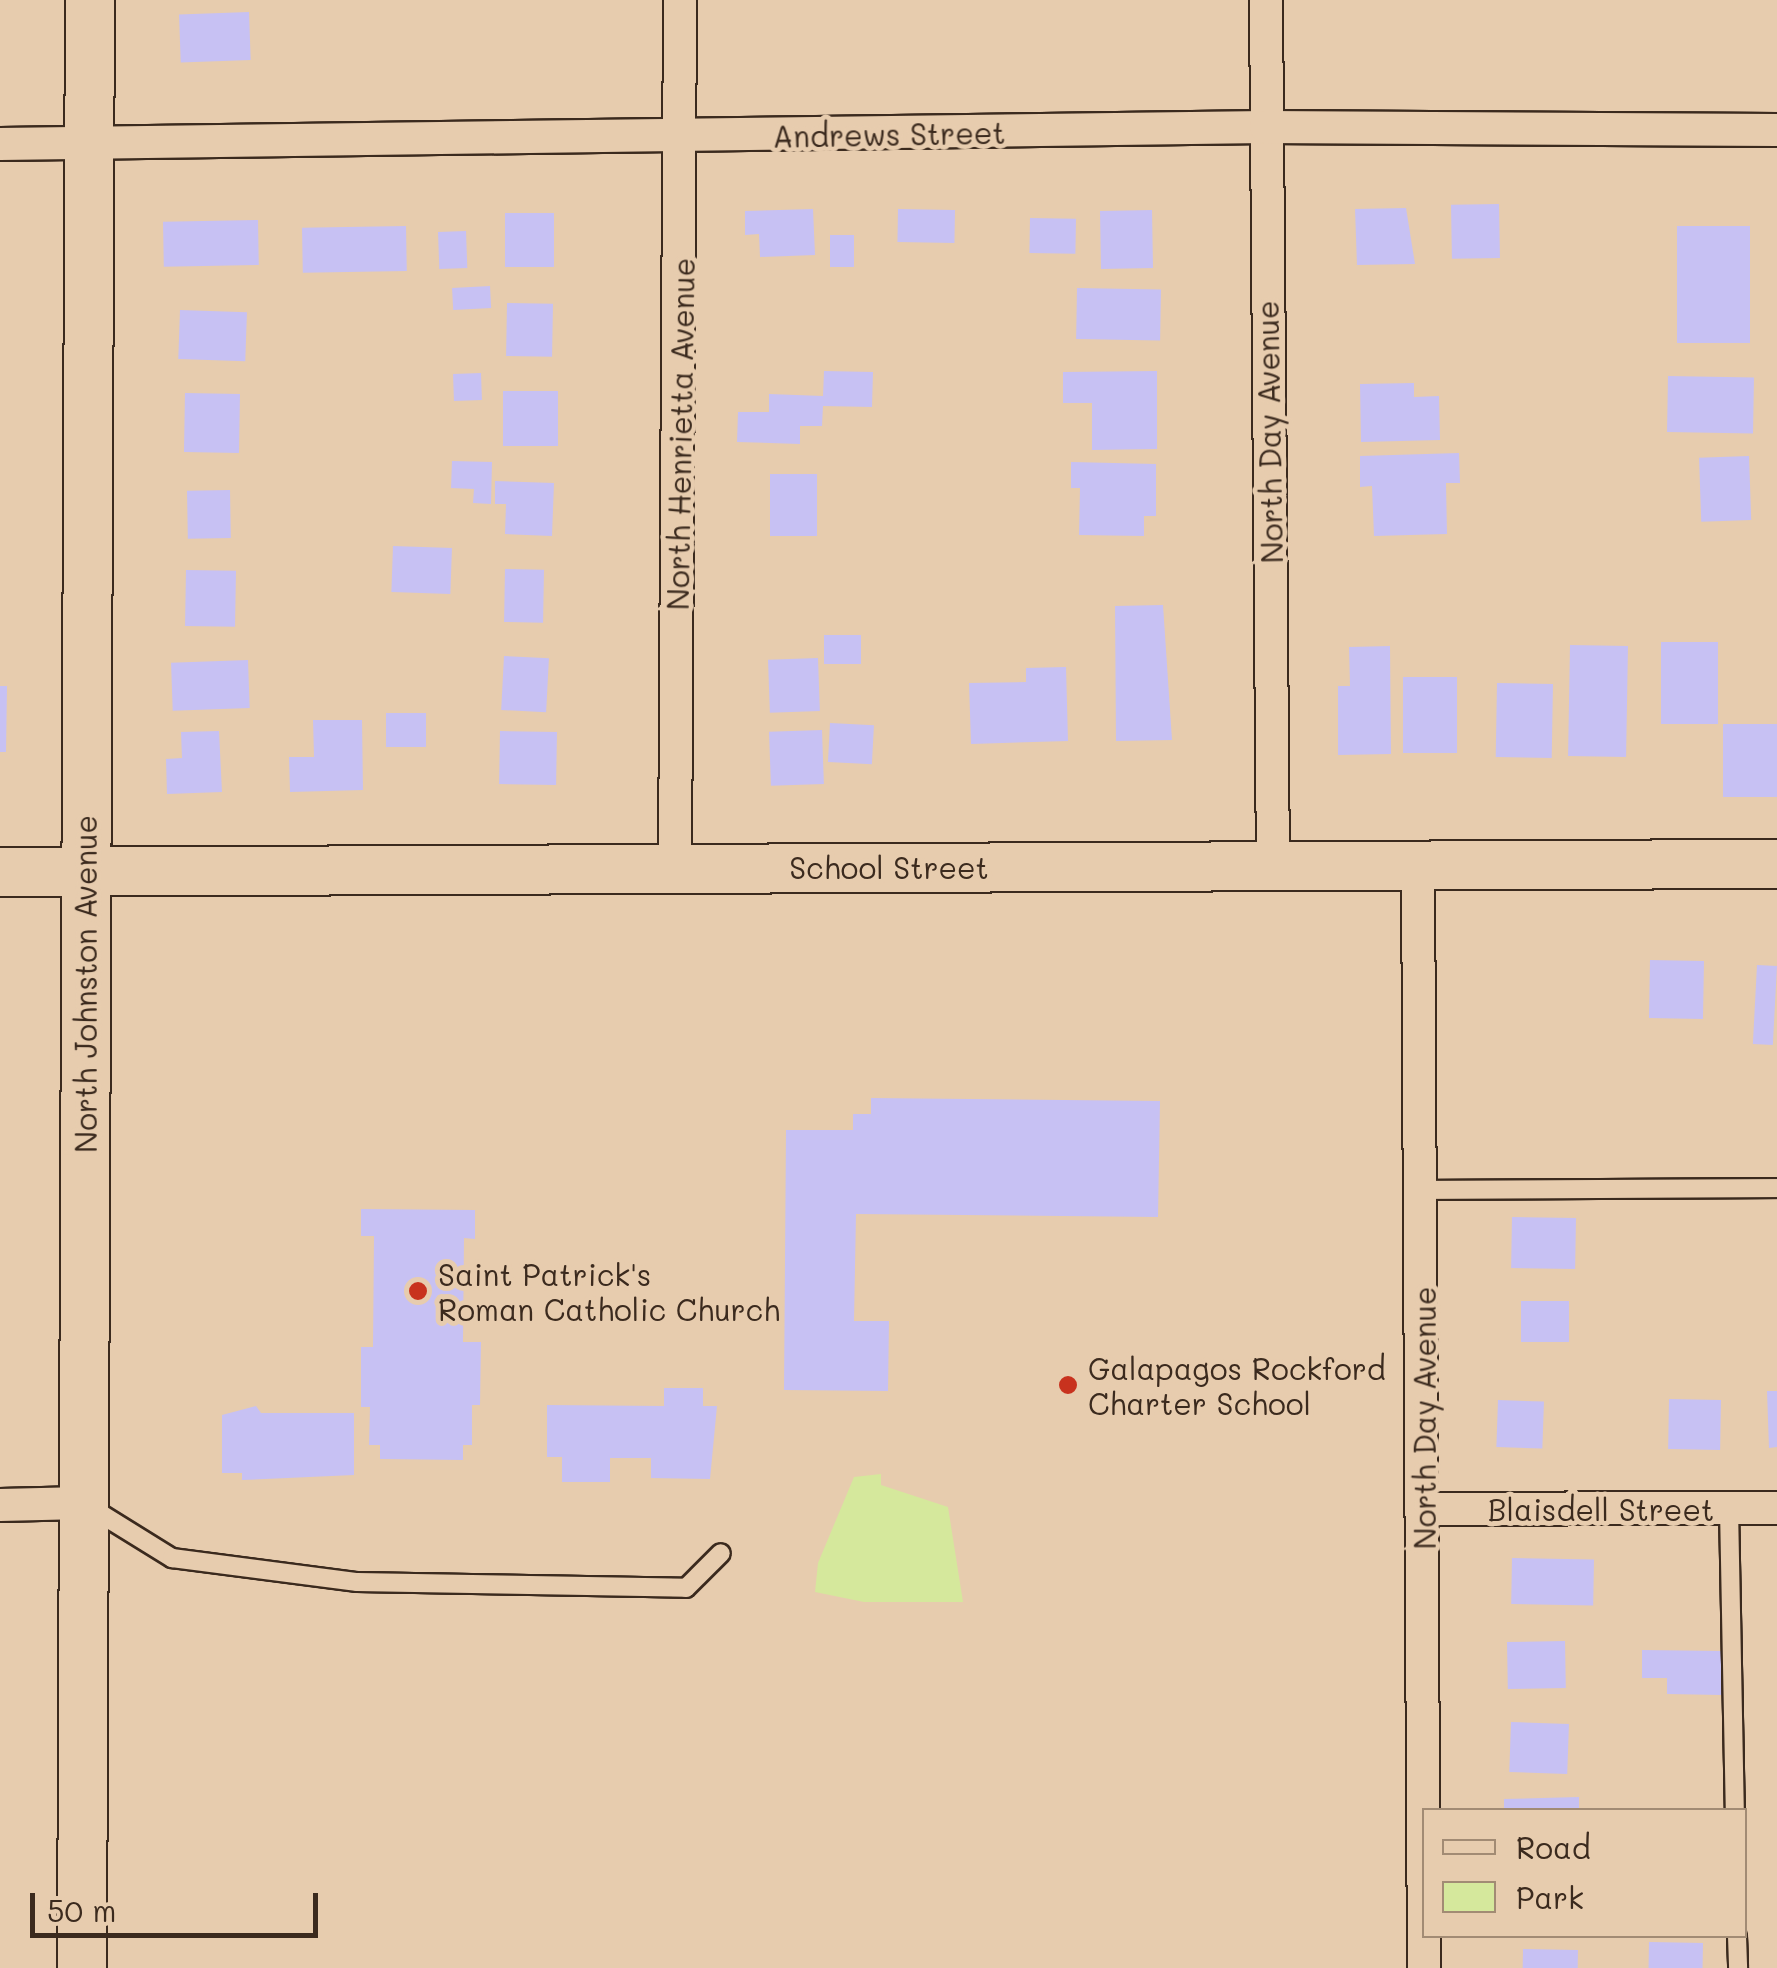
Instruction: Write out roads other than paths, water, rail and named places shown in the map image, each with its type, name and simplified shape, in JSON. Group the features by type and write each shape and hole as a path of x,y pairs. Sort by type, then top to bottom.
{"street":[{"name":"North Johnston Avenue","path":"82,1968 90,0"},
{"name":"North Henrietta Avenue","path":"674,868 684,138 680,0"},
{"name":"North Day Avenue","path":"1266,0 1273,864"},
{"name":"Andrews Street","path":"0,144 1266,128 1777,130"},
{"name":"School Street","path":"0,872 1777,864"},
{"name":"North Day Avenue","path":"1418,868 1424,1808"},
{"path":"0,1505 83,1503"},
{"name":"Blaisdell Street","path":"1424,1509 1777,1508"},
{"name":"North Day Avenue","path":"1424,1938 1424,1968"}],"lane":[{"path":"1422,1190 1777,1188"},
{"path":"83,1503 172,1558 357,1582 686,1588 720,1552"},
{"path":"1729,1508 1735,1808"},
{"path":"1737,1938 1738,1968"}],"place":[{"name":"Saint Patrick's Roman Catholic Church","path":"418,1291"},
{"name":"Galapagos Rockford Charter School","path":"1068,1385"}]}
